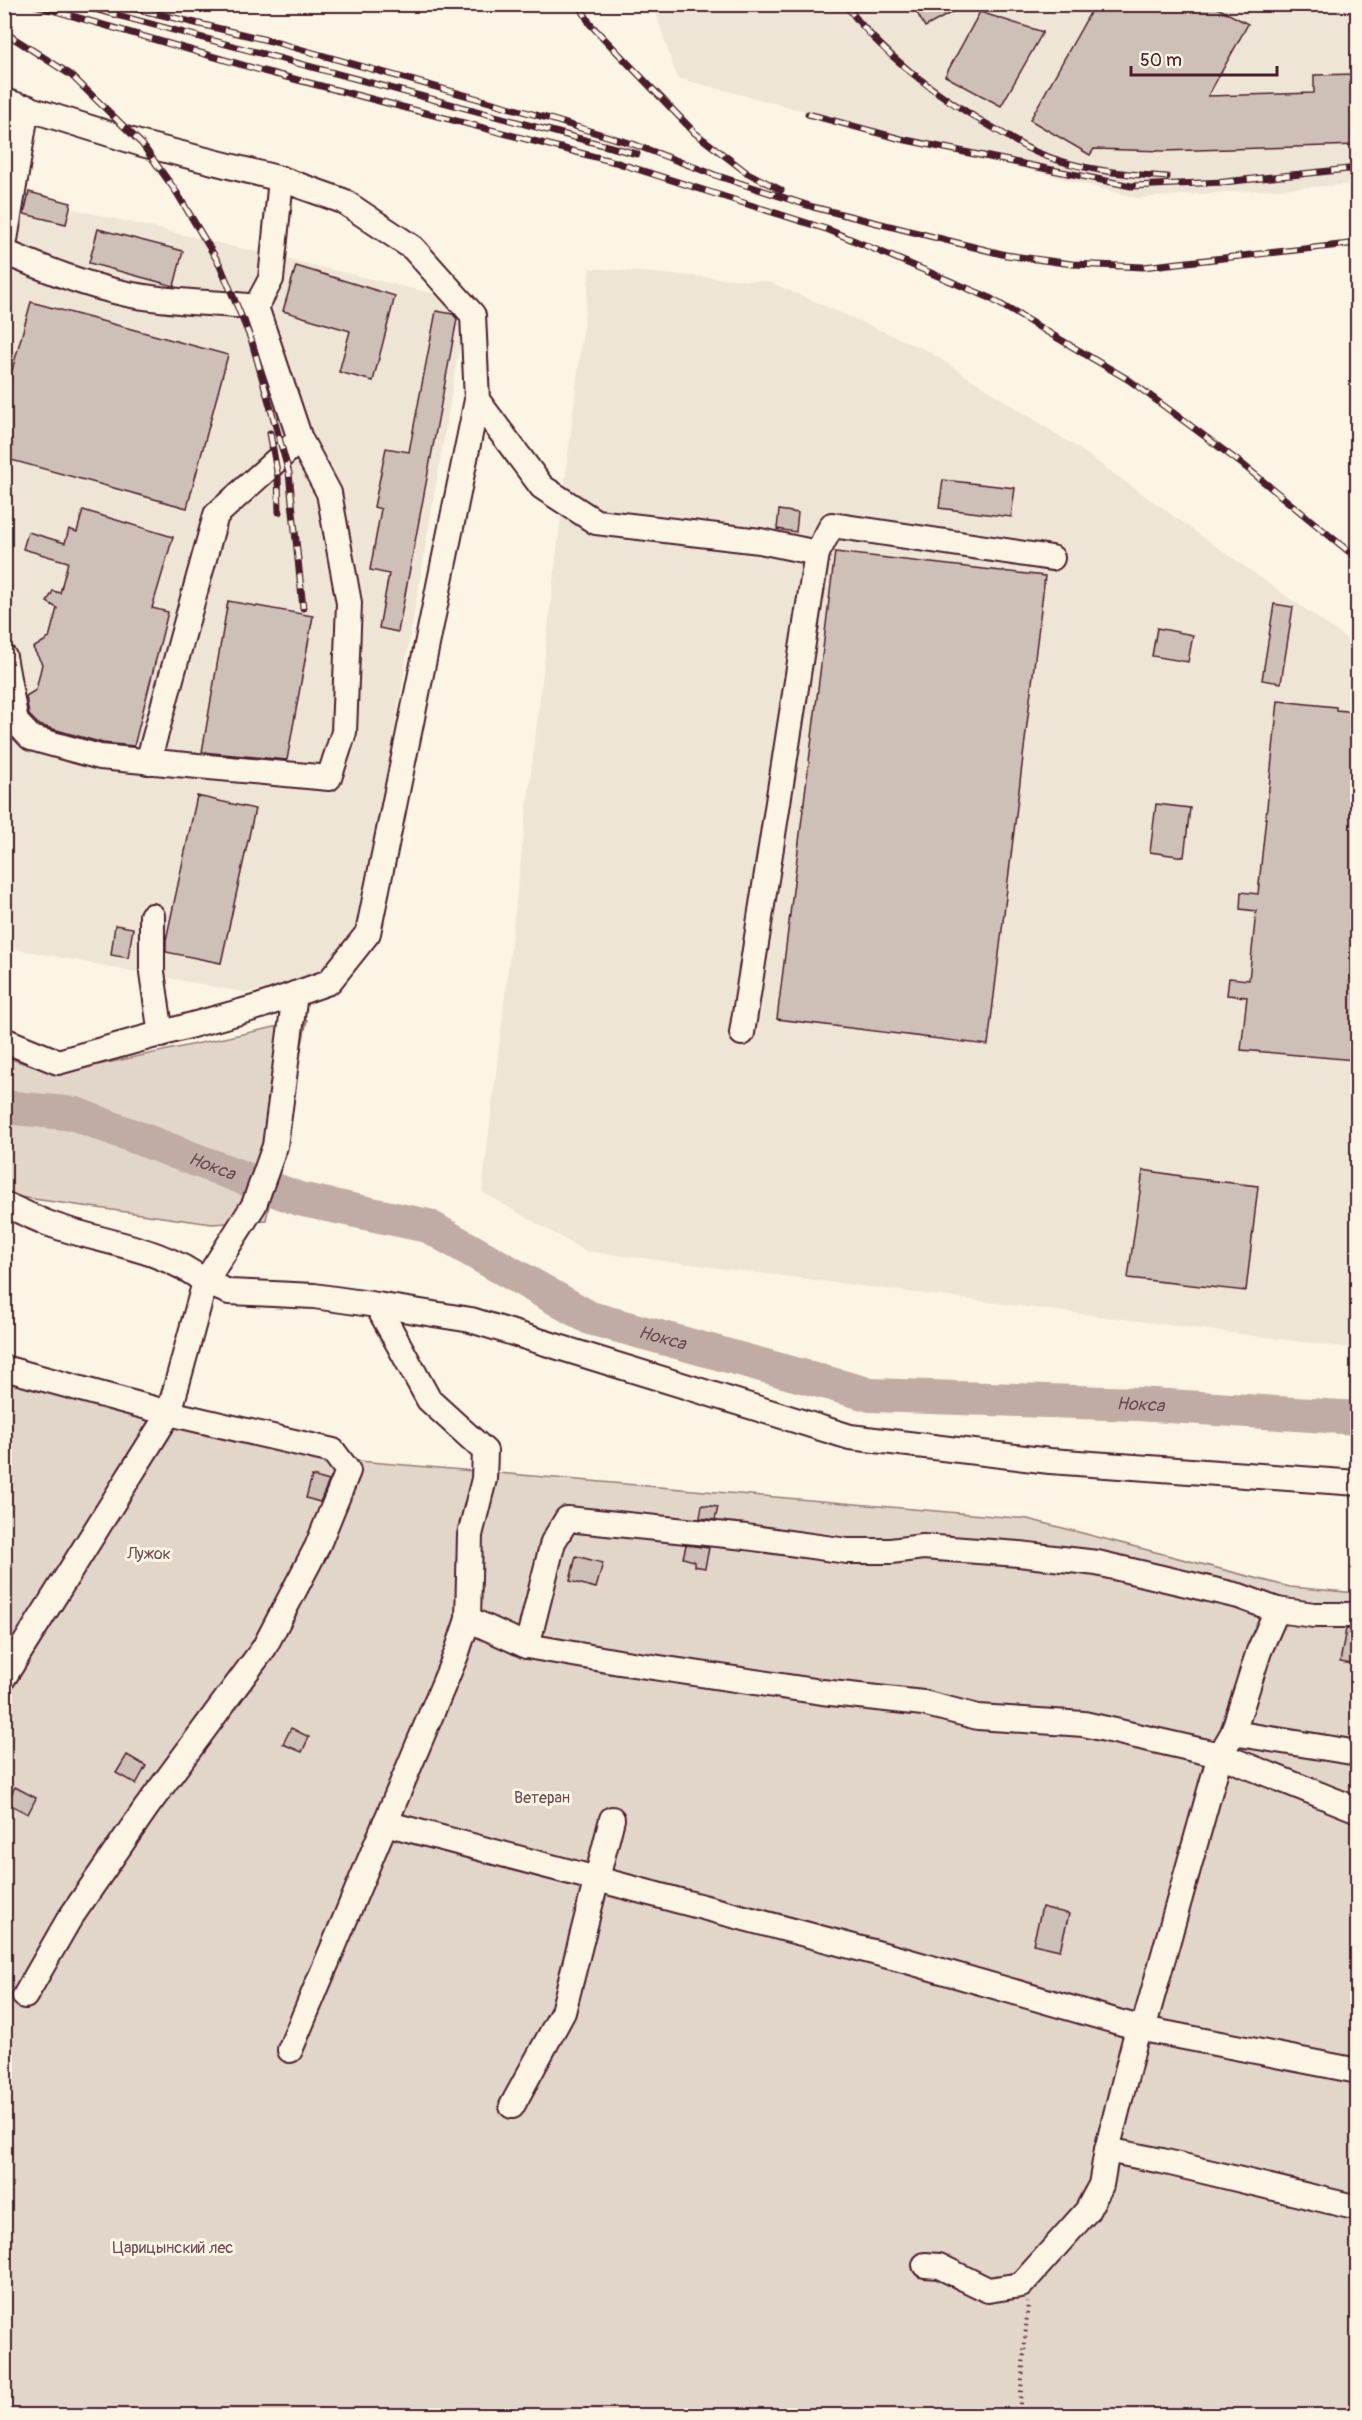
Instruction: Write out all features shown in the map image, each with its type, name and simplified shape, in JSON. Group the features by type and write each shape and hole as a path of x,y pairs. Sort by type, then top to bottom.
{"street":[{"path":"4,246 16,104 142,144 281,178 343,201 413,248 473,315 477,400 368,933 329,982 161,1035 58,1062 4,1040"},
{"path":"4,657 15,722 31,738 100,757 329,778 344,732 349,603 329,493 300,439 256,307 271,279 281,178"},
{"path":"4,252 66,278 128,294 182,302 256,307"},
{"path":"477,400 542,487 596,522 760,541 817,553"},
{"path":"148,762 216,515 300,439"},
{"path":"742,1033 817,553 832,525 1052,558"},
{"path":"152,916 152,972 161,1035"},
{"path":"4,1677 169,1413 205,1282 254,1205 275,1146 295,994"},
{"path":"4,1204 48,1223 116,1241 192,1271 205,1282 230,1292 314,1296 471,1320 850,1437 1050,1461 1358,1483"},
{"path":"290,2050 456,1655 468,1619 470,1535 484,1479 485,1450 429,1400 377,1305"},
{"path":"4,1368 169,1413 333,1451 348,1471 318,1547 264,1648 146,1808 68,1921 25,1996"},
{"path":"527,1646 553,1542 567,1519 746,1537 847,1551 891,1551 923,1547 1097,1563 1239,1596 1277,1610 1314,1615 1358,1615"},
{"path":"925,2265 939,2266 988,2290 1021,2285 1087,2211 1101,2185 1107,2150 1220,1755 1233,1733 1259,1651 1277,1610"},
{"path":"468,1619 527,1646 619,1662 822,1692 923,1703 978,1717 1084,1724 1220,1755 1358,1810"},
{"path":"1233,1733 1358,1753"},
{"path":"512,2106 563,2012 612,1819"},
{"path":"385,1822 908,1961 1141,2029 1358,2071"},
{"path":"1107,2150 1358,2208"}],"path":[{"path":"1019,2415 1026,2346 1028,2277"}],"shaded area":[{"path":"653,5 1357,5 1357,184 1137,198 677,78"},
{"path":"5,193 440,295 464,320 361,926 323,975 247,993 5,947"},
{"path":"590,268 770,282 928,351 1075,446 1357,646 1357,1349 585,1251 482,1192"}],"green space":[{"path":"307,1020 266,1220 212,1224 5,1195 5,1057 56,1074"},
{"path":"4,1363 359,1461 1028,1519 1290,1587 1357,1593 1357,2415 5,2415"}],"building":[{"path":"912,4 967,4 925,27"},
{"path":"1095,4 1210,4 1248,24 1208,96 1314,93 1314,75 1358,74 1358,145 1164,151 1094,149 1090,155 1030,120"},
{"path":"980,12 1043,32 1001,106 945,76"},
{"path":"29,192 71,203 66,224 24,214"},
{"path":"98,229 183,251 174,286 89,263"},
{"path":"296,266 395,296 373,381 339,372 350,331 283,311"},
{"path":"31,302 228,355 187,508 4,458 4,399"},
{"path":"436,311 453,314 457,319 398,632 379,628 389,574 370,570 381,509 374,507 386,448 409,452"},
{"path":"943,480 1015,488 1011,517 939,508"},
{"path":"83,510 173,537 152,608 168,612 134,746 103,743 39,725 29,715 26,696 36,690 42,664 33,648 49,638 57,608 47,602 53,591 60,593 68,562 23,549 28,532 65,543 69,529 77,532"},
{"path":"779,510 798,513 796,532 777,529"},
{"path":"835,552 1045,576 988,1045 777,1019"},
{"path":"228,601 313,616 287,760 202,752"},
{"path":"1274,604 1293,607 1281,683 1262,680"},
{"path":"1157,628 1193,635 1188,662 1152,656"},
{"path":"1278,701 1336,707 1336,710 1358,712 1358,1035 1355,1060 1241,1050 1247,997 1227,995 1229,978 1249,980 1256,911 1240,909 1241,892 1258,894"},
{"path":"197,796 255,809 221,963 166,952 166,940"},
{"path":"1156,804 1190,808 1184,857 1150,852"},
{"path":"115,925 133,928 128,958 111,955"},
{"path":"1143,1170 1258,1186 1246,1291 1128,1278"},
{"path":"312,1476 329,1481 320,1502 306,1498"},
{"path":"702,1505 718,1507 715,1520 700,1518"},
{"path":"686,1545 709,1548 705,1568 694,1566 694,1561 683,1558"},
{"path":"576,1556 603,1563 596,1588 570,1581"},
{"path":"1346,1629 1358,1629 1358,1665 1340,1662"},
{"path":"291,1728 309,1737 302,1752 283,1744"},
{"path":"127,1755 146,1766 136,1784 116,1773"},
{"path":"15,1787 36,1798 28,1814 7,1803"},
{"path":"1042,1907 1069,1914 1060,1950 1033,1944"}],"waterway":[{"name":"Нокса","path":"4,1107 75,1114 299,1199 428,1226 590,1318 871,1395 1137,1404 1358,1418"}],"railway":[{"path":"31,4 263,71 615,162 829,230 988,297 1129,380 1242,464 1358,559"},
{"path":"76,4 637,154"},
{"path":"116,4 271,41 547,118 633,144 715,175 813,207 1006,255 1072,264 1143,267 1358,243"},
{"path":"579,4 590,24 695,133 746,172 781,190"},
{"path":"845,4 878,43 916,77 958,107 1033,151 1069,164 1118,173 1167,177"},
{"path":"4,32 71,75 142,144 177,193 220,265 252,342 289,473 303,608"},
{"path":"808,114 901,139 1131,186 1224,182 1358,168"},
{"path":"270,433 278,477 279,512"}],"park label":[{"name":"Лужок","path":"149,1554"},
{"name":"Ветеран","path":"542,1798"},
{"name":"Царицынский лес","path":"173,2248"}]}
